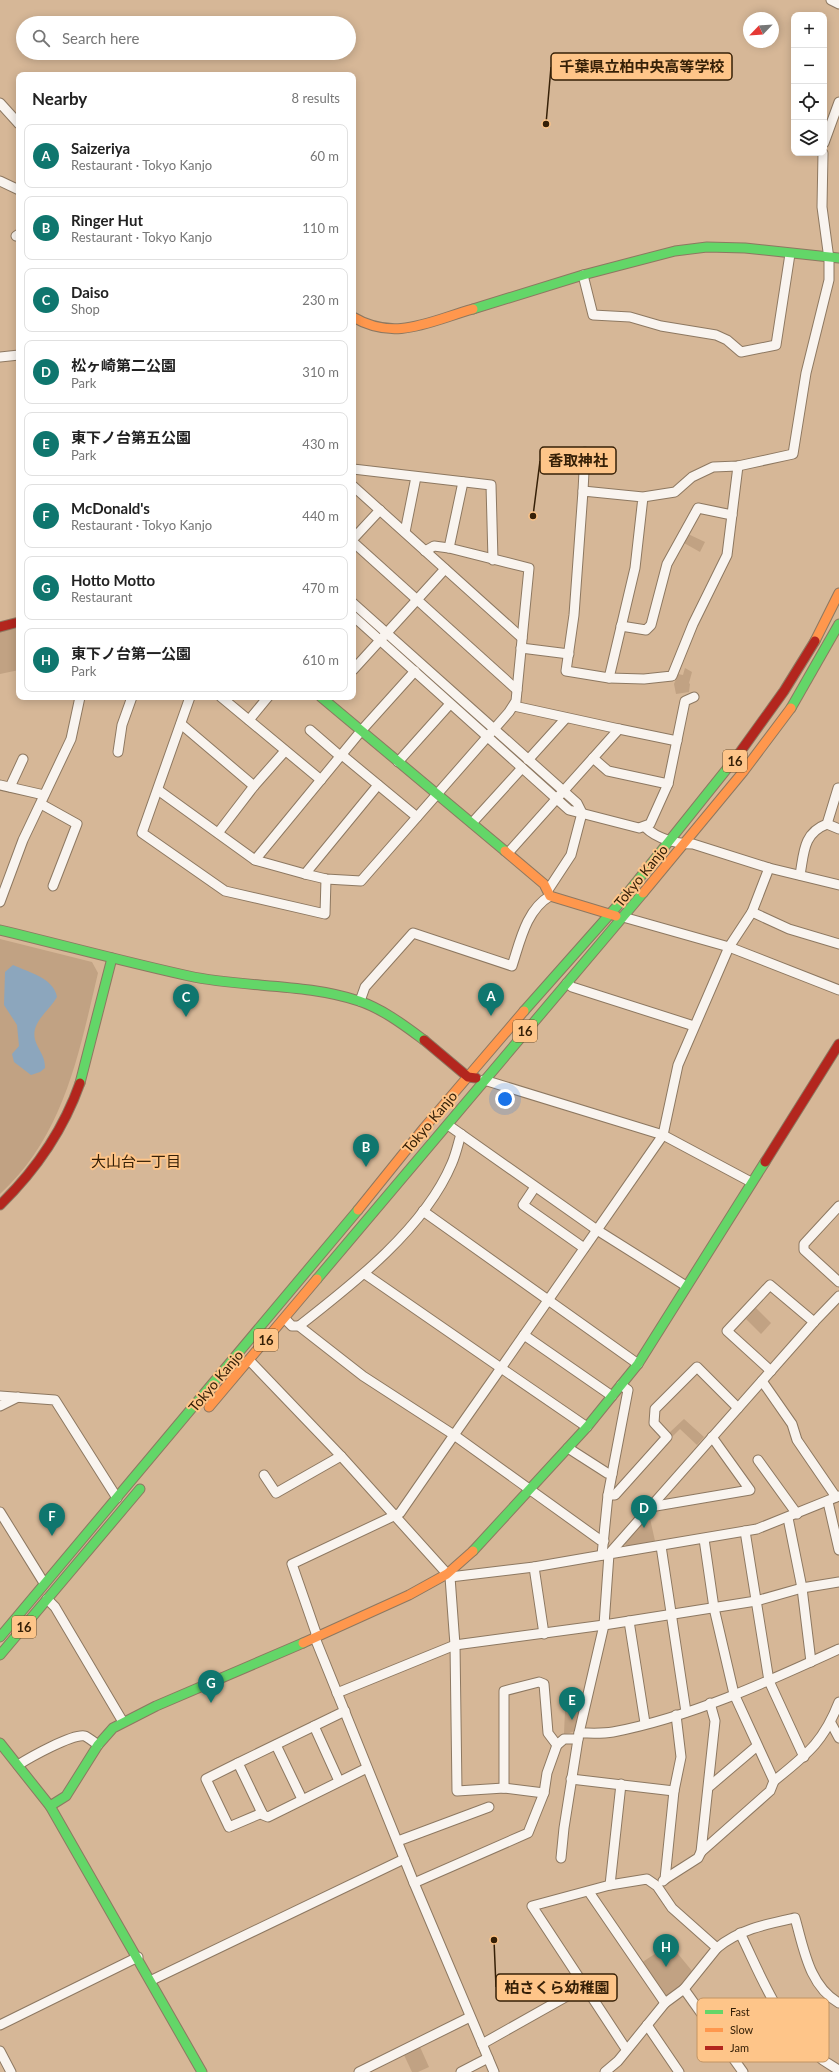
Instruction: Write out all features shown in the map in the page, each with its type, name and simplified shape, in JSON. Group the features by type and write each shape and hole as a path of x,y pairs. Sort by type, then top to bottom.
{"main road":[{"path":"356,319 380,329 402,330 583,275 688,249 745,248 790,254 839,258"},
{"name":"Tokyo Kanjo","path":"0,1637 468,1077 609,915 752,739 784,693 807,654 839,593"},
{"path":"0,627 16,623"},
{"name":"Tokyo Kanjo","path":"204,1414 448,1125 484,1080 623,917 743,772 791,708 839,624"},
{"path":"327,700 361,731 544,884 549,893 609,915 623,917"},
{"path":"0,930 112,958 224,982 312,991 360,1002 400,1022 427,1042 468,1077 484,1080"},
{"path":"0,1205 23,1182 44,1155 54,1139 75,1096 112,958"},
{"path":"50,1806 66,1796 98,1745 113,1728 123,1722 315,1638 449,1576 587,1427 638,1364 839,1044"},
{"name":"16","path":"0,1655 148,1479"},
{"path":"0,1743 50,1806 152,1980 202,2072"}],"street":[{"path":"831,0 839,4"},
{"path":"827,134 839,102"},
{"path":"0,103 16,121"},
{"path":"583,491 643,497 675,492 692,476 713,468 738,466 793,454 806,373 829,280 829,258 822,207 823,156"},
{"path":"0,181 16,189"},
{"path":"583,275 593,315 630,317 667,328 716,335 727,340 741,352 776,345 790,254"},
{"path":"0,357 16,355"},
{"path":"585,452 578,570 566,671 609,678 644,679 672,676 694,624 727,555 738,466"},
{"path":"356,469 490,485 493,560"},
{"path":"405,532 416,476"},
{"path":"449,548 463,482"},
{"path":"356,489 522,638"},
{"path":"609,678 635,568 643,497"},
{"path":"621,626 646,630 651,625 667,564 698,508 732,515"},
{"path":"356,538 380,510"},
{"path":"356,544 517,690"},
{"path":"158,790 254,860 305,874 326,878 362,881 514,706 530,568 449,548 434,546 426,551"},
{"path":"356,667 445,569"},
{"path":"356,605 577,803 582,813 571,855 549,893 538,905 527,922 512,966 413,933 365,987 360,1002"},
{"path":"356,619 569,810 639,828 645,828 670,840 683,844 693,844 769,868 839,885"},
{"path":"521,648 569,654"},
{"path":"254,860 361,731 414,672"},
{"path":"645,828 650,824 668,784 685,701 694,697"},
{"path":"0,902 23,840 71,739 79,700"},
{"path":"118,752 122,725 131,700"},
{"path":"189,700 142,833 225,891 326,914 326,878"},
{"path":"224,700 321,780"},
{"path":"249,720 266,700"},
{"path":"398,762 450,704"},
{"path":"514,706 677,741"},
{"path":"528,760 566,718"},
{"path":"180,724 254,786"},
{"path":"508,853 619,729"},
{"path":"310,730 417,817"},
{"path":"218,833 254,786 285,751"},
{"path":"593,758 608,771 668,784"},
{"path":"10,787 23,759"},
{"path":"472,823 522,768"},
{"path":"0,785 44,795"},
{"path":"305,874 378,785"},
{"path":"827,824 838,788"},
{"path":"41,804 78,824 53,886"},
{"path":"800,875 807,839 817,828 827,824 839,828"},
{"path":"494,2072 414,1883 315,1638 316,1633 292,1564 400,1513 663,1135 678,1065 729,947 752,912 769,868"},
{"path":"752,912 789,929 839,944"},
{"path":"623,917 729,947 839,990"},
{"path":"567,983 572,987 694,1026"},
{"path":"484,1080 663,1135 751,1182"},
{"path":"448,1125 597,1230 686,1286"},
{"path":"299,1326 365,1274 424,1211 439,1188 452,1163 461,1134"},
{"path":"535,1187 523,1204 584,1248"},
{"path":"839,1206 804,1244 804,1250 839,1282"},
{"path":"424,1211 638,1364"},
{"path":"365,1274 587,1427"},
{"path":"771,1371 727,1331 770,1285 814,1322"},
{"path":"605,1554 650,1507 814,1322 839,1296"},
{"path":"284,1319 292,1326 299,1326 363,1376 454,1435 600,1540 604,1541"},
{"path":"524,1335 612,1396"},
{"path":"249,1360 341,1456 449,1576 455,1646 457,1791 504,1788 544,1793"},
{"path":"608,1495 615,1495 667,1437 654,1423 655,1409 697,1367 738,1408"},
{"path":"762,1381 792,1424 797,1440 835,1498 839,1550"},
{"path":"561,1858 571,1779 604,1625 604,1541 608,1495 628,1390 621,1385"},
{"path":"0,1396 55,1400 117,1498"},
{"path":"0,1406 18,1397"},
{"path":"650,1507 750,1490 712,1437"},
{"path":"568,1448 607,1473 612,1474"},
{"path":"264,1475 276,1493 341,1456"},
{"path":"758,1460 797,1514"},
{"path":"449,1576 534,1567 758,1529 835,1498"},
{"path":"0,1512 44,1583"},
{"path":"788,1518 802,1588 811,1662"},
{"path":"745,1531 769,1681 804,1757"},
{"path":"704,1539 714,1608 734,1694 774,1781"},
{"path":"661,1546 686,1712"},
{"path":"534,1567 544,1634"},
{"path":"337,1693 455,1646 672,1615 756,1601 802,1588 839,1582"},
{"path":"47,1599 54,1607 123,1722"},
{"path":"629,1621 645,1723"},
{"path":"414,1883 528,1833 544,1793 547,1773 556,1745 564,1739 612,1732 686,1712 769,1681 839,1650"},
{"path":"504,1788 504,1691 539,1682 544,1684 548,1733 556,1745"},
{"path":"701,1852 770,1791 774,1781 804,1757 822,1737 831,1723 839,1702"},
{"path":"657,1886 665,1879 698,1858 701,1852 710,1786 715,1722 710,1703"},
{"path":"262,1813 229,1827 206,1779 345,1711"},
{"path":"665,1879 674,1791 681,1757 676,1715"},
{"path":"831,1723 839,1738"},
{"path":"314,1726 340,1781"},
{"path":"18,1765 37,1753 76,1736 84,1736 98,1745"},
{"path":"276,1744 302,1799"},
{"path":"710,1786 757,1746"},
{"path":"238,1763 263,1815 268,1817 367,1768"},
{"path":"571,1779 674,1791"},
{"path":"610,1885 621,1784"},
{"path":"398,1841 489,1807"},
{"path":"152,1980 404,1858"},
{"path":"626,2049 532,1906 589,1892 610,1885 647,1879 657,1886 672,1908 717,1948"},
{"path":"589,1892 665,2003"},
{"path":"605,2072 618,2061 626,2049 665,2003 684,1989 717,1948 752,1928 795,1918 811,1972 821,1988 839,2003"},
{"path":"740,1934 772,1998"},
{"path":"0,2025 138,1957"},
{"path":"482,2044 585,1986"},
{"path":"684,1989 697,2007"},
{"path":"359,2072 470,2017"},
{"path":"647,2025 679,2072"},
{"path":"0,2051 11,2072"},
{"path":"461,2072 488,2058"},
{"path":"736,2062 743,2072"},
{"path":"824,2062 839,2070"}],"shaded area":[{"path":"688,534 705,542 700,552 684,543"},
{"path":"16,629 16,671 0,674 0,632"},
{"path":"685,668 692,672 689,683 689,692 676,694 674,684 678,674 683,675"},
{"path":"0,939 92,962 98,973 76,1063 54,1120 40,1146 22,1171 0,1194"},
{"path":"756,1308 771,1323 761,1334 746,1319"},
{"path":"684,1419 704,1437 697,1445 680,1429 672,1437 669,1433"},
{"path":"649,1514 655,1541 626,1546 624,1542"},
{"path":"581,1709 578,1727 573,1732 564,1734 565,1710"},
{"path":"670,1944 692,1971 680,1988 666,1998 641,1963"},
{"path":"420,2047 429,2067 418,2072 412,2072 404,2055"}],"water":[{"path":"13,965 46,980 55,990 57,997 40,1019 35,1031 35,1038 44,1058 45,1068 40,1072 31,1075 14,1062 12,1054 19,1046 17,1025 4,1005 5,972"}],"traffic: fast":[{"path":"473,309 583,275 675,251 707,247 745,248 839,258"},
{"path":"791,708 839,624"},
{"path":"325,700 505,851"},
{"path":"524,1011 618,905 738,755"},
{"path":"317,1279 643,893"},
{"path":"0,930 189,976 210,980 296,988 339,995 377,1008 424,1040"},
{"path":"80,1083 112,958"},
{"path":"473,1551 587,1427 638,1364 765,1162"},
{"path":"0,1637 358,1210"},
{"path":"0,1655 140,1489"},
{"path":"50,1806 66,1796 98,1745 113,1728 156,1706 303,1643"},
{"path":"0,1743 50,1806 202,2072"}],"traffic: slow":[{"path":"356,318 368,324 383,328 398,329 413,327 473,309"},
{"path":"815,641 839,593"},
{"path":"643,893 743,772 791,708"},
{"path":"505,851 544,884 550,896 616,916"},
{"path":"358,1210 424,1128 524,1011"},
{"path":"209,1407 317,1279"},
{"path":"303,1643 409,1595 447,1574 473,1551"}],"traffic: jam":[{"path":"0,627 16,623"},
{"path":"738,755 784,691 815,641"},
{"path":"424,1040 468,1077 476,1078"},
{"path":"765,1162 839,1044"},
{"path":"0,1205 37,1164 47,1149 57,1133 80,1083"}],"place":[{"name":"千葉県立柏中央高等学校","path":"546,124"},
{"name":"香取神社","path":"533,516"},
{"name":"Saizeriya","path":"491,1016"},
{"name":"Daiso","path":"186,1017"},
{"name":"Ringer Hut","path":"366,1167"},
{"name":"松ヶ崎第二公園","path":"644,1528"},
{"name":"McDonald's","path":"52,1536"},
{"name":"Hotto Motto","path":"211,1703"},
{"name":"東下ノ台第五公園","path":"572,1720"},
{"name":"柏さくら幼稚園","path":"494,1940"},
{"name":"東下ノ台第一公園","path":"666,1967"}],"district":[{"name":"大山台一丁目","path":"136,1162"}]}
